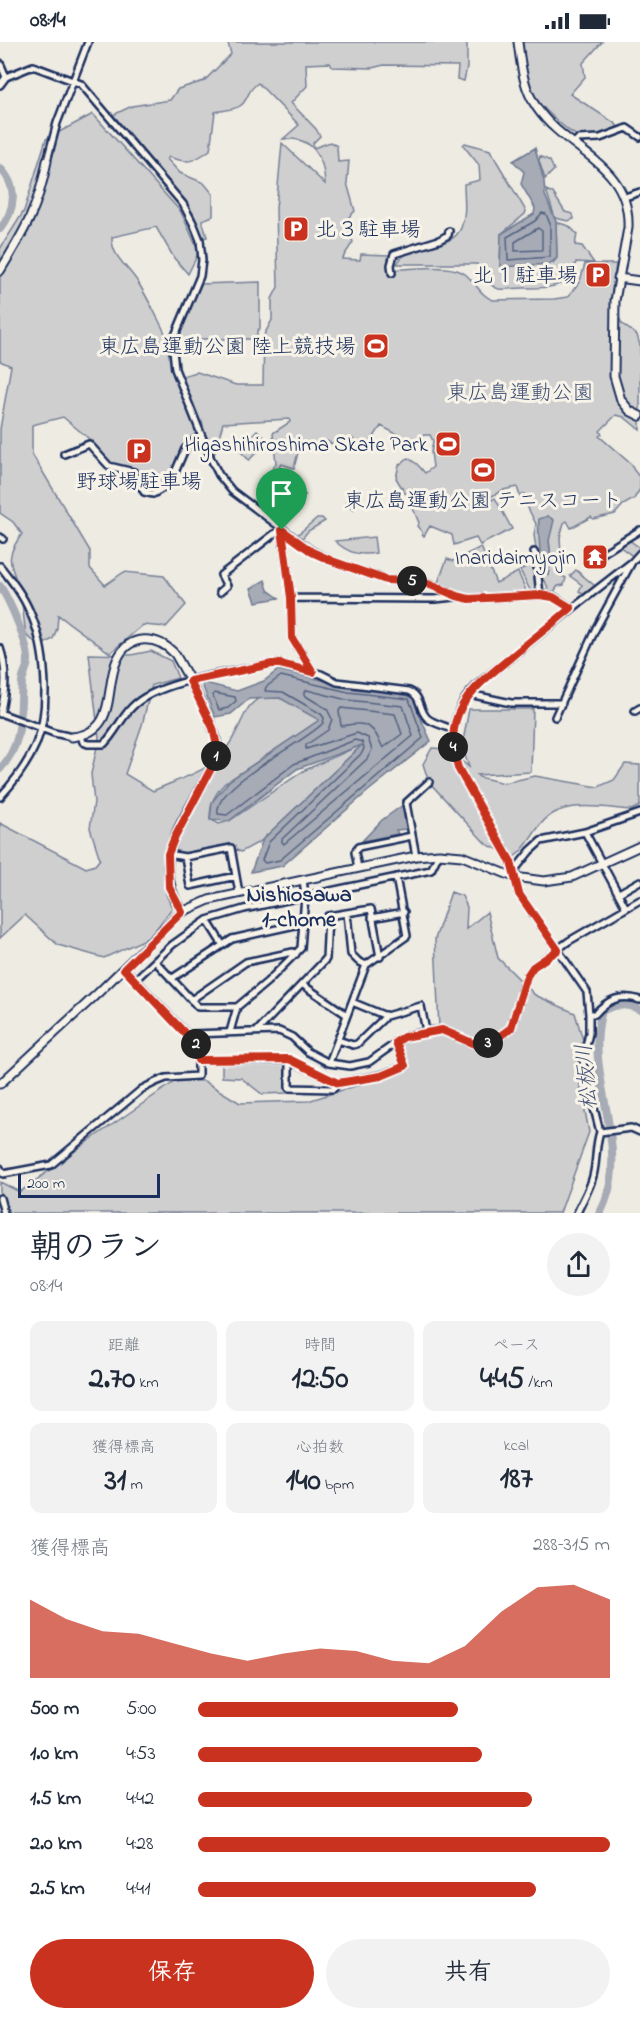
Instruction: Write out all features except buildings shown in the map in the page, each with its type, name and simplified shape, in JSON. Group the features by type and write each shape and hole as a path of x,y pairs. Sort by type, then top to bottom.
{"street":[{"path":"0,271 35,210 57,123 88,42"},
{"path":"518,42 523,79 532,101 550,123 612,177 625,197 628,228 618,278 614,320 615,383 621,400 630,411 640,416"},
{"path":"0,63 6,76"},
{"path":"0,85 6,76 33,66 81,84 183,204 200,240 202,260 200,276 177,329 173,350 179,381 201,435 219,475 232,491 312,552 386,580 423,582 469,599 540,595 553,597 571,608"},
{"path":"574,143 578,139 600,138 627,128 640,137"},
{"path":"625,197 640,192"},
{"path":"392,273 391,265 394,254 439,240 448,235 449,231"},
{"path":"618,278 640,281"},
{"path":"64,454 89,444 109,466 134,472 144,492 153,494 170,484 185,449 201,435"},
{"path":"220,591 227,586 221,575 282,530"},
{"path":"282,530 291,598 292,638 313,672"},
{"path":"603,553 640,530"},
{"path":"534,552 540,595"},
{"path":"603,1132 584,1069 583,1060 589,1033 590,1014 587,992 519,894 511,862 458,768 453,752 454,729 456,718 469,694 477,685 571,608 632,562 640,553"},
{"path":"555,717 596,628 632,562"},
{"path":"0,566 16,586 30,611 44,661 45,687 36,744 23,767 0,797"},
{"path":"291,598 435,599 457,596"},
{"path":"0,648 5,678 1,714 72,737 89,733 105,714 110,700 115,667 124,649 145,639 166,645 175,654 213,728 217,754 168,854 169,887 182,912"},
{"path":"81,736 83,742 88,744 104,744 132,707 146,697 190,681 272,664 313,672 337,682 416,693 421,710 428,718 454,729"},
{"path":"469,694 511,703 562,703"},
{"path":"416,856 406,803 429,782"},
{"path":"514,874 530,851 542,841 585,832 640,813"},
{"path":"585,832 626,908"},
{"path":"358,868 355,852 358,847 412,836"},
{"path":"0,1084 182,912 209,900 416,856 439,854 462,856 529,880 556,880 572,877 640,846"},
{"path":"168,854 185,857 231,848 239,893"},
{"path":"135,980 172,945 207,920 244,909 430,870 439,854"},
{"path":"185,857 190,886 236,876"},
{"path":"329,1063 366,965 407,936 396,877"},
{"path":"230,1032 237,1007 267,982 301,948 305,896 303,879"},
{"path":"619,893 640,881"},
{"path":"188,1036 258,1030 279,1031 292,1037 308,1052 329,1063 350,1066 369,1062 404,1037 426,1031 442,1030 479,1046 493,1041 511,1028 523,987 532,969 583,932 640,900"},
{"path":"258,1030 326,959 328,916 371,909 380,957"},
{"path":"372,918 404,912"},
{"path":"347,913 351,954 358,962 366,965"},
{"path":"207,920 222,944"},
{"path":"171,979 232,939 304,923"},
{"path":"191,1000 246,962 293,952 296,954"},
{"path":"154,961 198,1007 237,1007"},
{"path":"0,1168 3,1174 51,1165 142,1089 166,1078 198,1076 197,1046 124,969"},
{"path":"303,985 347,1015"},
{"path":"590,1014 595,1014 604,1003 617,997 627,996 640,1000"},
{"path":"352,1002 384,1015 421,1006 426,1031"},
{"path":"338,1040 353,1045 357,1044 383,1019 384,1015"},
{"path":"198,1060 289,1059 338,1083 381,1076 405,1066 396,1042"},
{"path":"289,1059 289,1088 333,1089 338,1083"},
{"path":"577,1213 593,1178 597,1159 597,1140 603,1132 631,1128 640,1132"},
{"path":"0,1198 4,1213"}],"green space":[{"name":"東広島運動公園","path":"467,42 467,67 464,81 457,79 458,66 384,65 372,68 332,67 330,63 306,64 307,86 291,103 320,136 313,143 314,148 330,142 337,146 338,162 349,161 347,183 355,211 344,222 353,242 342,259 360,260 361,254 389,255 389,270 428,268 458,271 469,277 485,295 493,300 568,297 580,281 585,264 616,264 611,299 622,324 637,335 640,345 640,430 624,417 616,415 600,431 602,434 599,436 632,465 640,478 640,489 634,499 623,505 615,514 593,519 591,517 571,528 567,521 564,523 560,537 561,554 556,556 554,564 558,574 566,578 564,585 558,586 553,593 544,591 548,588 545,581 541,581 534,535 536,524 527,506 530,504 524,494 520,496 517,487 503,490 490,497 492,500 495,498 512,529 480,545 476,538 454,545 452,535 430,526 424,536 422,535 410,501 396,478 399,465 408,458 425,473 433,467 431,452 433,441 430,435 423,435 416,444 381,426 368,446 360,446 352,438 345,452 327,441 300,445 294,468 281,464 278,476 283,486 293,492 306,495 296,497 285,492 280,498 271,472 276,463 273,433 290,422 289,419 223,423 213,459 202,422 196,433 184,445 170,477 152,491 144,488 136,471 111,465 88,438 63,417 32,425 32,454 90,551 90,568 105,585 124,572 164,576 186,605 166,627 143,625 110,653 58,615 53,639 44,644 35,642 26,635 21,596 10,558 22,534 13,522 0,513 0,429 11,366 0,361 0,249 24,211 46,139 93,114 181,212 199,252 188,274 174,258 156,227 112,237 117,256 139,284 165,334 170,346 174,378 197,372 236,385 263,385 264,335 272,320 272,299 278,287 276,208 282,143 325,184 319,157 315,150 302,141 283,139 299,125 258,83 251,89 240,106 215,112 210,150 191,161 169,157 167,159 180,173 204,183 213,194 213,216 202,220 207,237 203,238 194,215 184,200 113,115 132,106 170,100 178,89 204,81 231,54 228,43","holes":["547,516 551,560 548,574 540,567 540,536"]},
{"path":"520,42 602,42 583,63 585,77 570,94 616,124 619,129 598,137 583,138 562,125 540,104 532,92 526,77"},
{"path":"465,143 490,150 526,211 501,234 500,266 553,263 557,258 556,222 569,226 577,234 575,245 582,246 594,263 576,262 568,278 556,285 505,289 492,285 477,264 397,264 410,252 448,241 456,236 461,228 465,212 464,184 480,180 479,165 463,145"},
{"path":"540,156 550,161 554,170 545,179 539,161"},
{"path":"546,190 553,193 565,212 573,214 574,219 568,221 555,218"},
{"path":"260,282 260,328 257,331 257,339 178,339 200,284"},
{"path":"257,430 268,441 249,460 238,449"},
{"path":"352,490 360,493 354,510 346,503"},
{"path":"317,518 325,521 308,531 300,541 296,536"},
{"path":"374,537 376,553 370,554 349,551 335,541"},
{"path":"629,540 640,548 634,557 619,546"},
{"path":"481,547 496,583 518,572 527,593 469,596 454,593 437,585 447,559 453,561"},
{"path":"534,563 536,592 530,590 520,570"},
{"path":"576,570 595,586 584,595 579,591 582,585 570,576"},
{"path":"151,651 171,661 178,678 152,685 142,725 125,774 153,791 197,772 219,758 247,710 254,702 263,698 272,697 293,703 320,720 225,783 215,795 211,808 210,819 219,824 229,821 305,770 363,744 261,841 241,852 226,845 165,857 166,894 172,908 150,937 104,958 58,945 25,915 0,938 0,823 86,868 95,865 100,859 90,828 94,802 91,774 99,738 89,654 131,655"},
{"path":"469,709 533,709 531,772 477,775 479,777 504,783 535,776 598,787 614,780 625,764 640,765 640,806 631,810 583,806 560,811 541,824 526,846 514,857 486,844 429,782 423,764 432,748 447,749 469,767 462,747"},
{"path":"451,892 462,896 467,907 466,929 487,912 498,958 535,995 575,1013 583,1040 577,1068 589,1132 560,1213 0,1213 0,1182 20,1192 177,1080 204,1081 240,1103 308,1101 409,1069 401,1042 439,1029 435,939"},
{"path":"222,1062 285,1063 287,1065 287,1093 262,1094 241,1078 222,1077"}],"water":[{"path":"535,148 544,181 545,195 556,222 557,258 549,264 500,267 501,234 534,214 535,208 521,184 524,172 513,161"},
{"path":"548,516 554,520 549,541 551,560 548,575 545,570 540,569 539,519"},
{"path":"265,580 268,590 279,598 256,602 251,588"},
{"path":"278,670 349,686 416,694 421,719 431,741 367,792 282,866 251,872 263,839 362,745 297,769 229,821 210,820 212,802 229,781 319,720 280,698 249,699 231,714 215,717 201,682 237,691 264,681"},
{"path":"403,805 407,829 396,830 398,834 362,841 382,820"}],"waterway":[{"path":"0,168 10,183 13,199 9,215 0,229"},
{"path":"0,586 18,622 28,660 22,682 17,738 14,749 0,769"},
{"name":"松板川","path":"600,1213 609,1188 612,1163 611,1137 598,1060 598,1035 602,1011 621,1005 640,1010"}],"place":[{"name":"北３駐車場","path":"296,229"},
{"name":"北１駐車場","path":"598,275"},
{"name":"東広島運動公園 陸上競技場","path":"376,346"},
{"name":"Higashihiroshima Skate Park","path":"448,444"},
{"name":"野球場駐車場","path":"139,451"},
{"name":"東広島運動公園 テニスコート","path":"483,470"},
{"name":"Inaridaimyojin","path":"595,557"}],"district":[{"name":"Nishiosawa 1-chome","path":"299,906"}],"route":[{"path":"282,530 312,552 386,580 423,582 469,599 540,595 562,600 571,608 477,685 463,702 456,718 453,736 453,752 458,768 511,862 519,894 558,950 530,971 511,1028 493,1041 479,1046 442,1030 426,1031 404,1037 396,1042 405,1066 381,1076 338,1083 289,1059 198,1060 197,1046 124,969 182,912 169,887 168,854 217,754 213,728 190,681 272,664 313,672 292,638 291,598 282,530"}]}
